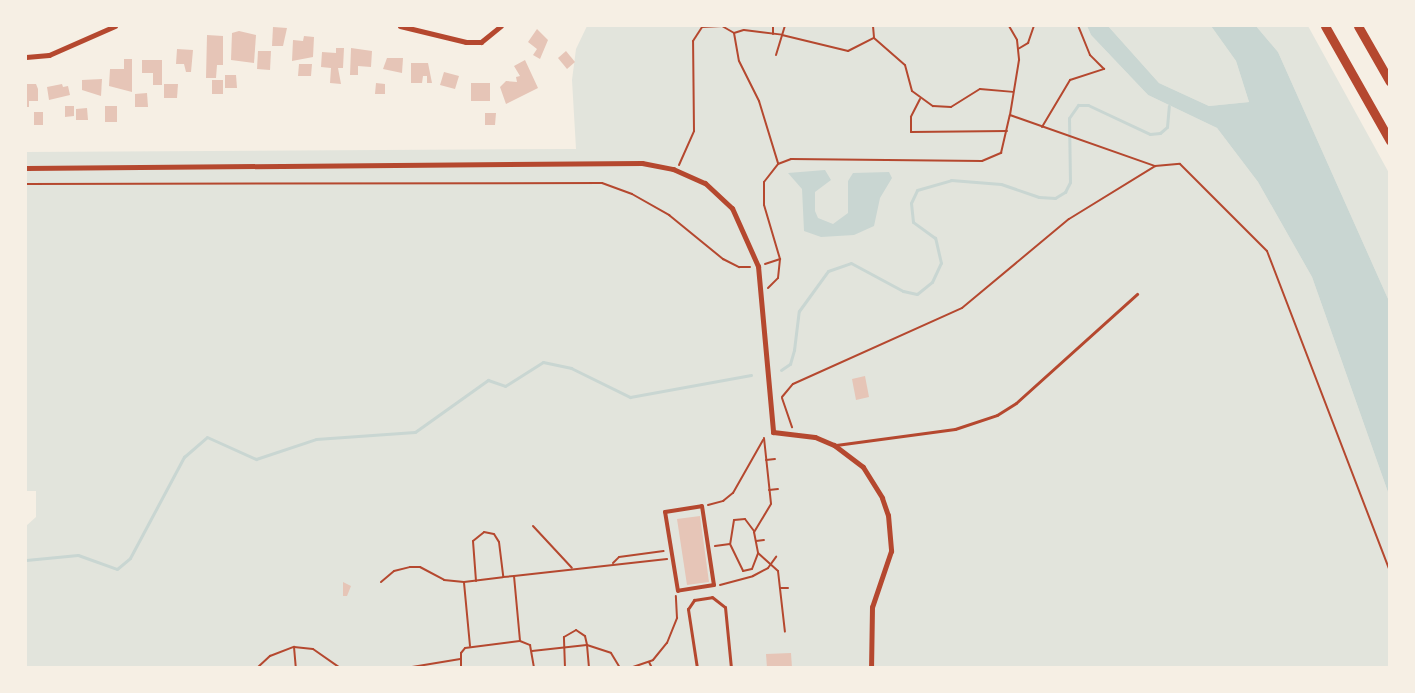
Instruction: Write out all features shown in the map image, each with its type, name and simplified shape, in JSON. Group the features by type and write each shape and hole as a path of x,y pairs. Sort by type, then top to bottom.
{"highway":[{"path":"1325,26 1389,141"},
{"path":"1358,26 1389,82"}],"street":[{"path":"26,57 49,56 115,26"},
{"path":"400,26 466,42 481,42 501,26"},
{"path":"26,168 620,162 676,170 705,183 732,208 758,266 773,432 815,437 834,445 856,461 874,482 890,524 891,551 872,608 871,668"},
{"path":"702,506 717,585 678,591 665,512 702,506"}],"lane":[{"path":"834,445 955,429 997,415 1016,403 1137,294"},
{"path":"697,668 688,609 701,598 721,601 729,627 731,668"}],"path":[{"path":"676,170 694,131 693,41 696,32 693,26"},
{"path":"696,32 722,26 734,33 744,30 782,35 848,51 874,38"},
{"path":"773,26 773,34"},
{"path":"776,55 785,26"},
{"path":"873,26 874,38 905,65 912,91 920,99 933,106 951,107 980,89 1013,92"},
{"path":"765,291 778,279 780,259 764,205 764,182 778,164 790,159 982,161 1001,153 1010,115 1018,49 1009,26"},
{"path":"1018,49 1028,43 1034,26"},
{"path":"1042,127 1070,80 1104,69 1090,55 1078,26"},
{"path":"734,33 739,61 759,101 778,164"},
{"path":"920,99 911,117 911,132 1006,131"},
{"path":"1010,115 1155,166"},
{"path":"782,397 792,384 847,363 962,308 1069,219 1155,166 1174,163 1187,168 1267,252 1389,571"},
{"path":"26,184 602,183 632,194 669,215 723,259 740,267 758,266 780,259"},
{"path":"702,506 723,501 733,493 751,454 764,438 773,432"},
{"path":"754,532 770,510 764,438"},
{"path":"766,460 776,459"},
{"path":"769,490 778,489"},
{"path":"745,519 754,532 756,541 758,553 752,569 743,571 730,544 735,520 745,519"},
{"path":"533,526 572,568"},
{"path":"476,581 473,541 484,532 497,538 503,577"},
{"path":"756,541 764,540"},
{"path":"724,545 730,544"},
{"path":"613,563 619,557 671,550"},
{"path":"758,553 778,571 785,632"},
{"path":"721,601 717,585 753,576 771,564 776,557"},
{"path":"381,582 394,571 410,567 420,567 444,580 464,582 613,563 620,566 673,558"},
{"path":"514,576 520,641"},
{"path":"464,582 470,646"},
{"path":"780,588 788,588"},
{"path":"630,668 649,662 667,643 674,627 678,591"},
{"path":"783,617 791,616"},
{"path":"565,668 564,637 571,631 583,634 587,645 589,668"},
{"path":"461,668 460,659 463,650 470,646 520,641 528,643 532,651 534,668"},
{"path":"532,651 587,645 606,648 620,668"},
{"path":"259,667 270,656 294,647 313,649 340,668"},
{"path":"294,647 296,668"},
{"path":"406,668 460,659"},
{"path":"649,662 652,668"}],"shaded area":[{"path":"587,26 1087,26 1091,35 1148,95 1217,128 1258,182 1312,277 1389,495 1389,667 26,667 26,526 36,517 36,491 26,491 26,152 576,149 572,80 576,49"},
{"path":"1087,26 1108,26 1159,83 1209,106 1249,102 1236,61 1211,26 1256,26 1278,52 1389,301 1389,495 1312,277 1258,182 1217,128 1148,95 1091,35"},
{"path":"1108,26 1211,26 1236,61 1249,102 1209,106 1159,83"},
{"path":"1256,26 1308,26 1389,173 1389,301 1278,52"},
{"path":"825,170 831,180 815,192 815,211 818,218 833,224 848,213 848,181 853,173 889,172 892,178 880,198 874,226 854,235 821,237 804,231 802,189 788,173"}],"building":[{"path":"273,27 287,28 283,46 272,46"},
{"path":"537,29 548,40 540,59 533,55 537,49 528,42"},
{"path":"239,31 256,35 254,63 231,60 232,33"},
{"path":"207,35 223,36 223,65 217,65 216,78 206,78"},
{"path":"304,36 314,37 313,57 292,61 293,40 303,41"},
{"path":"336,48 344,48 343,68 338,68 341,84 330,83 331,68 321,67 322,52 336,53"},
{"path":"351,48 372,51 371,67 358,66 358,75 350,75"},
{"path":"177,49 193,50 191,72 186,72 184,64 176,64"},
{"path":"258,51 271,51 270,70 257,69"},
{"path":"566,51 575,62 567,69 558,58"},
{"path":"387,58 403,58 402,73 383,69"},
{"path":"124,59 132,59 132,92 109,86 110,69 124,69"},
{"path":"142,60 162,60 162,85 153,85 153,73 142,73"},
{"path":"525,60 538,88 506,104 500,87 506,81 517,82 516,77 520,76 514,66"},
{"path":"411,63 428,63 432,83 427,83 427,76 423,76 422,83 411,83"},
{"path":"299,64 312,64 311,76 298,76"},
{"path":"444,72 459,76 455,89 440,85"},
{"path":"225,75 236,75 237,88 225,88"},
{"path":"102,79 101,96 82,90 82,80"},
{"path":"212,80 223,80 223,94 212,94"},
{"path":"376,83 385,84 385,94 375,94"},
{"path":"471,83 490,83 490,101 471,101"},
{"path":"26,84 36,84 38,89 38,101 29,101 29,107 26,107"},
{"path":"62,84 63,87 68,86 70,95 49,100 47,87"},
{"path":"164,84 178,84 177,98 164,98"},
{"path":"147,93 148,107 135,107 135,94"},
{"path":"65,106 74,106 74,116 65,117"},
{"path":"105,106 117,106 117,122 105,122"},
{"path":"87,108 88,120 76,120 76,109"},
{"path":"34,112 43,112 43,125 34,125"},
{"path":"485,113 496,113 495,125 485,125"},
{"path":"865,376 869,397 856,400 852,379"},
{"path":"700,516 709,582 687,585 677,519"},
{"path":"343,582 351,586 347,596 343,596"},
{"path":"791,653 792,668 767,668 766,654"}],"waterway":[{"path":"781,370 790,364 799,311 828,271 851,263 903,291 917,294 932,282 941,263 935,238 913,222 911,203 917,190 951,180 1001,184 1039,197 1055,198 1065,192 1070,182 1069,118 1078,105 1088,105 1150,134 1160,133 1167,127 1169,106"},
{"path":"26,560 78,555 117,569 130,558 184,457 207,437 256,459 316,439 415,432 488,380 505,386 543,362 571,368 630,397 751,375"}]}
